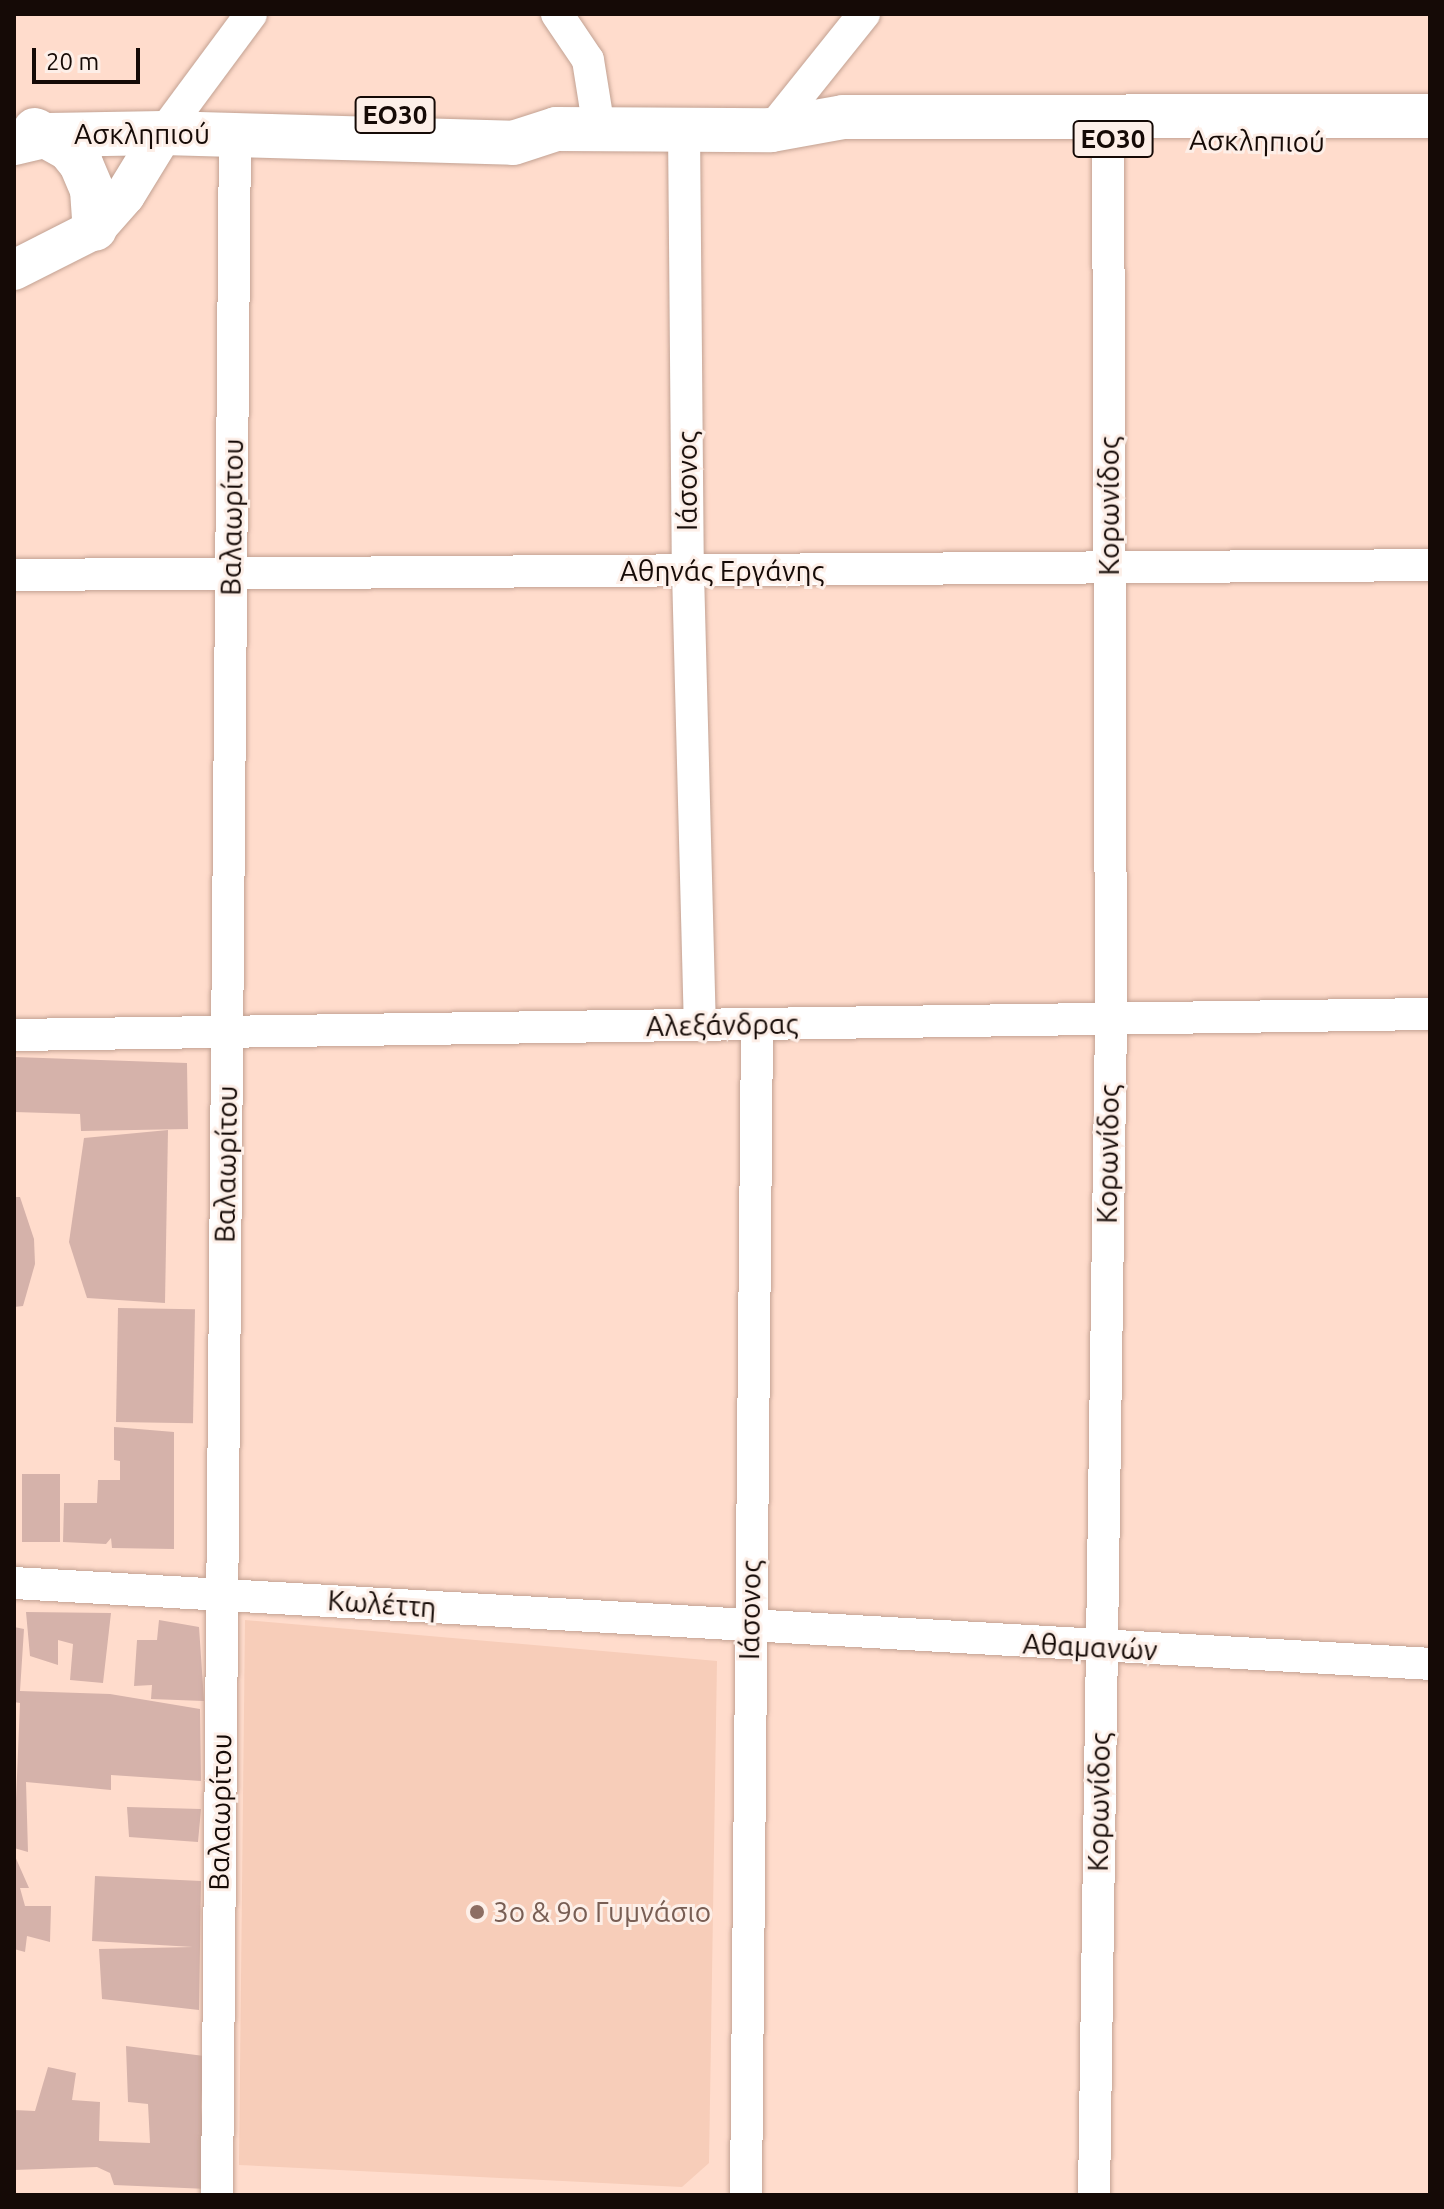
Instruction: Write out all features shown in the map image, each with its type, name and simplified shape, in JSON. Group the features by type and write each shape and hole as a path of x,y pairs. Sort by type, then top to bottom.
{"main road":[{"name":"Ασκληπιού","path":"26,133 235,134 282,141 513,143 556,129 785,129 845,142 1108,126 1430,116"},
{"name":"Ασκληπιού","path":"1108,126 1430,143"},
{"path":"26,133 81,164 92,190 95,229"}],"street":[{"path":"14,270 95,229 125,195 163,133 251,14"},
{"path":"557,14 588,60 599,129"},
{"path":"785,129 864,14"},
{"name":"Κορωνίδος","path":"1094,2195 1111,1019 1108,126"},
{"name":"Ιάσονος","path":"684,129 688,572 700,1025"},
{"name":"Βαλαωρίτου","path":"217,2195 235,134"},
{"name":"Αθηνάς Εργάνης","path":"14,575 1430,565"},
{"name":"Αλεξάνδρας","path":"14,1035 1430,1014"},
{"name":"Ιάσονος","path":"746,2195 757,1024"},
{"name":"Κωλέττη","path":"14,1583 222,1593 749,1629"},
{"name":"Αθαμανών","path":"749,1629 1430,1664"}],"shaded area":[{"name":"3ο & 9ο Γυμνάσιο","path":"245,1620 717,1661 709,2163 682,2187 239,2165"}],"building":[{"path":"14,1057 187,1063 188,1129 81,1131 80,1114 14,1112"},
{"path":"168,1130 165,1303 87,1298 69,1242 84,1138"},
{"path":"14,1197 20,1197 34,1239 35,1264 23,1306 14,1307"},
{"path":"118,1308 195,1309 193,1423 116,1422"},
{"path":"114,1427 174,1432 174,1549 112,1548 111,1538 106,1544 63,1542 64,1503 97,1503 98,1480 120,1480 120,1461 114,1460"},
{"path":"22,1474 60,1474 60,1542 22,1542"},
{"path":"26,1612 111,1613 103,1683 70,1680 73,1644 58,1640 58,1665 30,1656"},
{"path":"159,1620 199,1627 204,1701 151,1699 152,1685 134,1686 137,1640 157,1640"},
{"path":"14,1627 24,1629 20,1691 110,1694 200,1709 201,1781 111,1775 111,1790 26,1782 28,1852 14,1848 20,1703 14,1702"},
{"path":"127,1807 201,1809 198,1842 129,1837"},
{"path":"14,1854 29,1888 20,1888 25,1906 51,1906 50,1942 27,1936 25,1952 14,1949"},
{"path":"95,1876 201,1881 199,2010 102,1999 99,1949 193,1947 92,1941"},
{"path":"126,2046 204,2056 201,2107 208,2189 114,2185 110,2173 97,2167 14,2170 14,2110 35,2111 48,2067 76,2073 72,2100 100,2102 99,2141 150,2143 148,2104 128,2102"}],"place":[{"name":"3ο & 9ο Γυμνάσιο","path":"477,1912"}]}
